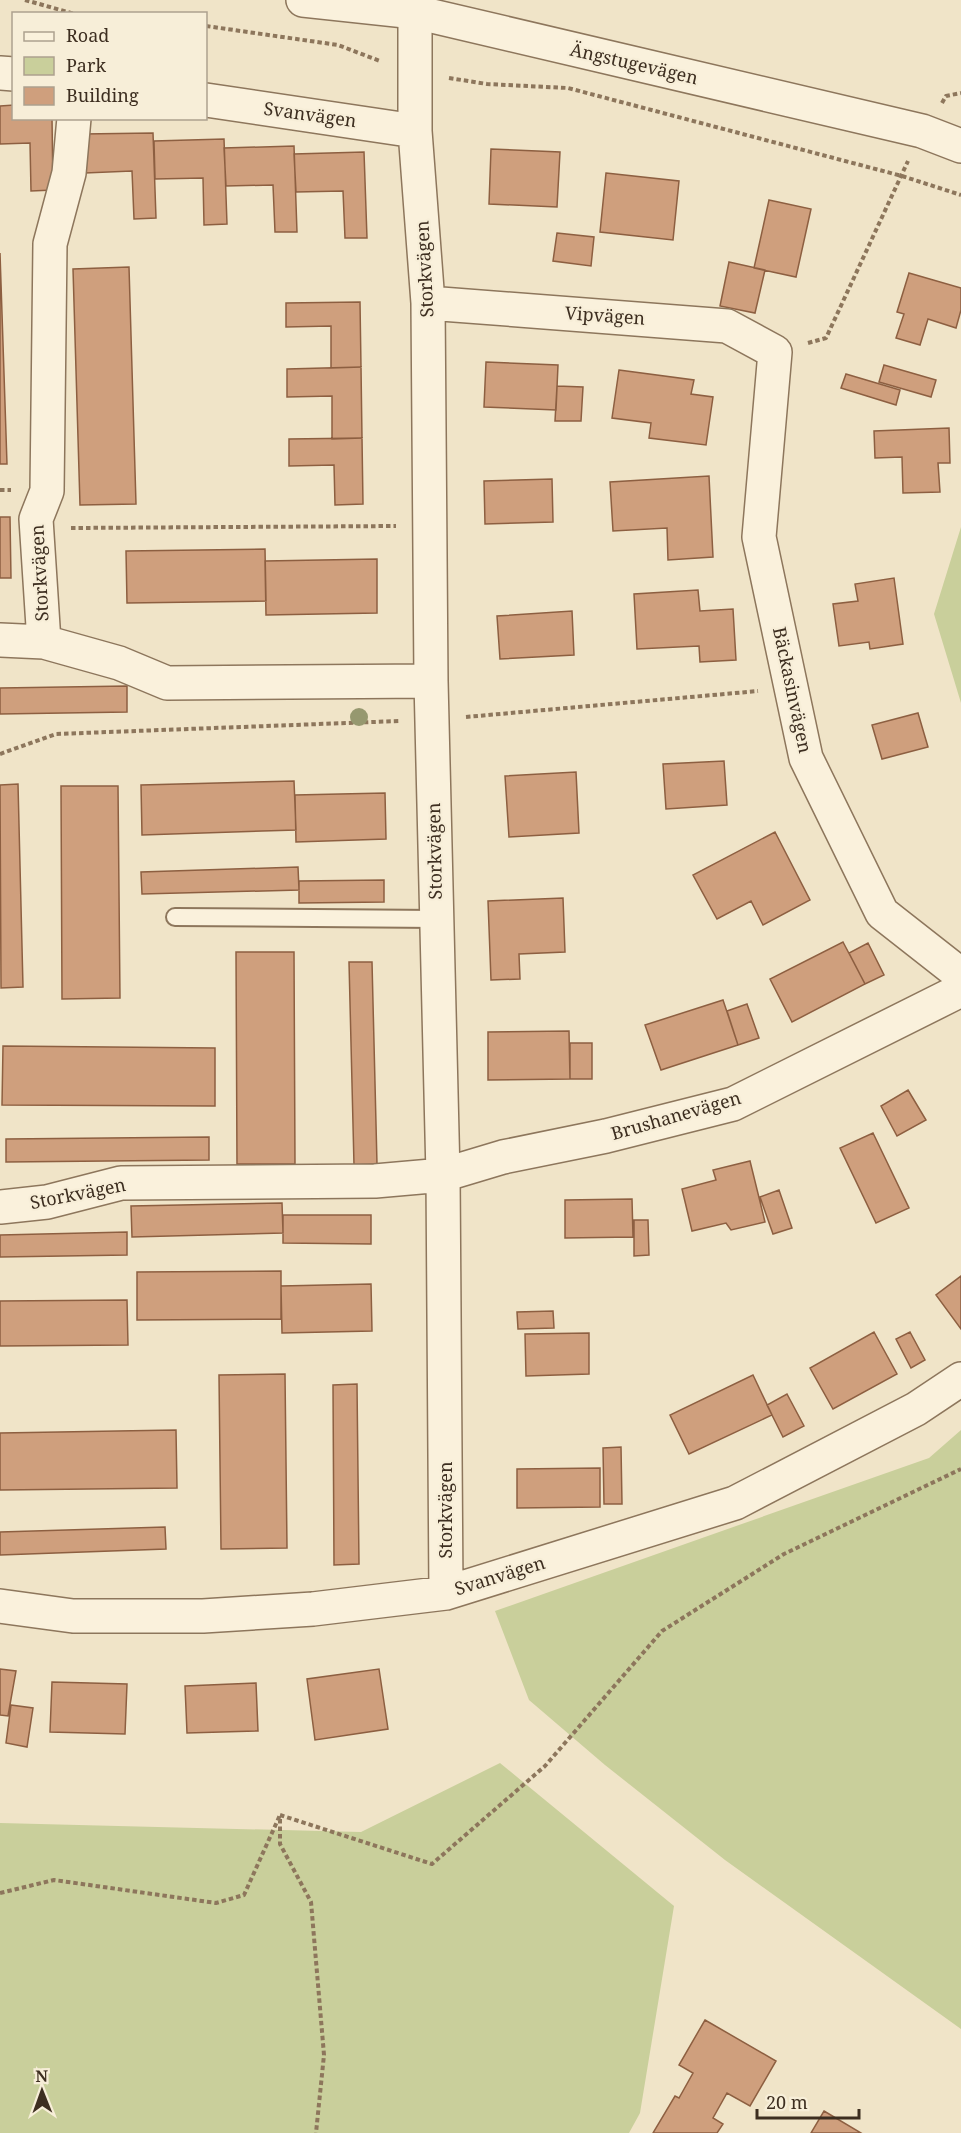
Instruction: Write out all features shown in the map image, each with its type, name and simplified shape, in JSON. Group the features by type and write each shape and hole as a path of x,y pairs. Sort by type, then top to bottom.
{"street":[{"name":"Ängstugevägen","path":"303,0 415,6 922,131 961,146"},
{"name":"Storkvägen","path":"415,6 415,131 428,303 431,681 443,1175 446,1593"},
{"name":"Svanvägen","path":"207,100 415,131"},
{"name":"Storkvägen","path":"44,642 36,519 47,491 50,244 69,173 74,120"},
{"name":"Vipvägen","path":"428,303 727,326 775,352"},
{"name":"Bäckasinvägen","path":"775,352 759,537 806,758 882,913 961,975"},
{"path":"0,640 44,642 119,663 167,683 431,681"},
{"name":"Brushanevägen","path":"443,1175 503,1157 606,1136 733,1104 961,990"},
{"name":"Storkvägen","path":"0,1207 47,1202 122,1184 375,1181 443,1175"},
{"name":"Svanvägen","path":"0,1606 73,1616 203,1616 313,1609 446,1593 735,1503 916,1409 961,1379"}],"lane":[{"path":"175,917 437,919"}],"path":[{"path":"25,0 68,12"},
{"path":"207,26 339,45 414,72 486,84 568,88 902,176 961,195"},
{"path":"775,352 826,338 922,131 946,96 961,93"},
{"name":"Storkvägen","path":"42,504 66,528 430,526"},
{"path":"280,1815 432,1864 545,1766 662,1631 784,1554 961,1469"},
{"path":"0,1893 54,1880 216,1903 235,1898 244,1895 280,1815"},
{"path":"280,1815 280,1844 311,1902 324,2055 315,2133"}],"green space":[{"path":"961,527 961,703 934,614"},
{"path":"961,1430 961,2029 725,1860 605,1765 529,1700 495,1611 929,1458"},
{"path":"500,1763 674,1906 640,2113 629,2133 0,2133 0,1823 361,1832"}],"building":[{"path":"12,105 12,120 52,120 53,190 31,191 30,143 0,144 0,106"},
{"path":"153,133 156,218 134,219 132,171 85,173 83,134"},
{"path":"224,139 227,224 204,225 203,178 155,179 154,141"},
{"path":"294,146 297,232 275,232 273,185 226,186 224,148"},
{"path":"491,149 560,152 557,207 489,204"},
{"path":"364,152 367,238 345,238 343,191 296,192 294,154"},
{"path":"606,173 679,181 673,240 600,232"},
{"path":"769,200 811,209 796,277 754,268"},
{"path":"557,233 594,237 591,266 553,261"},
{"path":"0,253 7,464 0,464"},
{"path":"729,262 765,270 755,313 720,306"},
{"path":"129,267 136,504 80,505 73,269"},
{"path":"909,273 961,288 961,310 956,328 928,319 920,345 896,338 904,314 897,312"},
{"path":"360,302 361,367 331,368 331,326 286,327 286,303"},
{"path":"486,362 558,365 556,410 484,407"},
{"path":"884,365 936,380 931,397 879,382"},
{"path":"361,367 362,438 332,439 332,396 287,397 287,369"},
{"path":"619,370 694,380 691,394 713,397 706,445 649,438 651,423 612,418"},
{"path":"846,374 900,390 896,405 841,388"},
{"path":"557,386 583,387 581,421 555,421"},
{"path":"949,428 950,463 938,463 940,492 903,493 902,457 875,458 874,431"},
{"path":"362,438 363,504 335,505 334,465 289,466 289,439"},
{"path":"709,476 713,557 668,560 667,528 613,531 610,482"},
{"path":"552,479 553,522 485,524 484,481"},
{"path":"0,517 10,517 11,578 0,578"},
{"path":"265,549 266,601 127,603 126,551"},
{"path":"377,559 377,613 266,615 265,561"},
{"path":"894,578 903,644 870,649 869,642 839,646 833,604 858,601 855,584"},
{"path":"698,590 700,611 733,609 736,660 700,662 699,646 637,649 634,594"},
{"path":"572,611 574,655 500,659 497,616"},
{"path":"127,686 127,712 0,714 0,688"},
{"path":"918,713 928,747 882,759 872,725"},
{"path":"724,761 727,805 666,809 663,764"},
{"path":"576,772 579,833 509,837 505,776"},
{"path":"294,781 296,830 142,835 141,785"},
{"path":"18,784 23,987 1,988 0,785"},
{"path":"61,786 118,786 120,998 62,999"},
{"path":"385,793 386,839 296,842 295,795"},
{"path":"775,832 810,900 763,925 751,901 717,919 693,875"},
{"path":"298,867 299,890 142,894 141,872"},
{"path":"384,880 384,902 299,903 299,881"},
{"path":"563,898 565,952 519,954 520,979 491,980 488,901"},
{"path":"843,942 865,984 792,1022 770,979"},
{"path":"868,943 884,975 865,984 849,953"},
{"path":"236,952 294,952 295,1164 237,1164"},
{"path":"349,962 372,962 377,1164 354,1165"},
{"path":"723,1000 738,1045 661,1070 645,1025"},
{"path":"747,1004 759,1038 738,1045 727,1011"},
{"path":"569,1031 570,1079 488,1080 488,1032"},
{"path":"570,1043 592,1043 592,1079 570,1079"},
{"path":"3,1046 215,1048 215,1106 2,1105"},
{"path":"908,1090 926,1120 897,1136 881,1106"},
{"path":"873,1133 909,1208 876,1223 840,1148"},
{"path":"209,1137 209,1160 6,1162 6,1139"},
{"path":"750,1161 765,1222 731,1230 726,1223 692,1231 682,1189 716,1180 713,1170"},
{"path":"779,1190 792,1228 773,1234 760,1197"},
{"path":"632,1199 633,1237 565,1238 565,1200"},
{"path":"282,1203 283,1233 132,1237 131,1206"},
{"path":"283,1215 371,1215 371,1244 283,1243"},
{"path":"634,1220 648,1220 649,1255 634,1256"},
{"path":"127,1232 127,1255 0,1257 0,1235"},
{"path":"281,1271 281,1319 137,1320 137,1272"},
{"path":"961,1276 961,1329 936,1295"},
{"path":"371,1284 372,1331 282,1333 281,1286"},
{"path":"127,1300 128,1345 0,1346 0,1301"},
{"path":"553,1311 554,1328 518,1329 517,1312"},
{"path":"874,1332 897,1374 833,1409 810,1368"},
{"path":"910,1332 925,1360 911,1368 896,1339"},
{"path":"589,1333 589,1374 526,1376 525,1334"},
{"path":"285,1374 287,1548 221,1549 219,1375"},
{"path":"753,1375 772,1415 689,1454 670,1415"},
{"path":"357,1384 359,1564 334,1565 333,1385"},
{"path":"787,1394 804,1426 783,1437 767,1405"},
{"path":"176,1430 177,1488 0,1490 0,1433"},
{"path":"621,1447 622,1504 604,1504 603,1448"},
{"path":"600,1468 600,1507 517,1508 517,1469"},
{"path":"165,1527 166,1549 0,1555 0,1532"},
{"path":"0,1669 16,1671 8,1716 0,1715"},
{"path":"379,1669 388,1729 315,1740 307,1679"},
{"path":"52,1682 127,1684 125,1734 50,1732"},
{"path":"256,1683 258,1731 187,1733 185,1686"},
{"path":"11,1705 33,1708 27,1747 6,1743"},
{"path":"705,2020 776,2061 750,2106 727,2093 713,2118 723,2124 717,2133 653,2133 675,2096 679,2098 693,2073 679,2065"},
{"path":"824,2111 861,2133 811,2133"}]}
